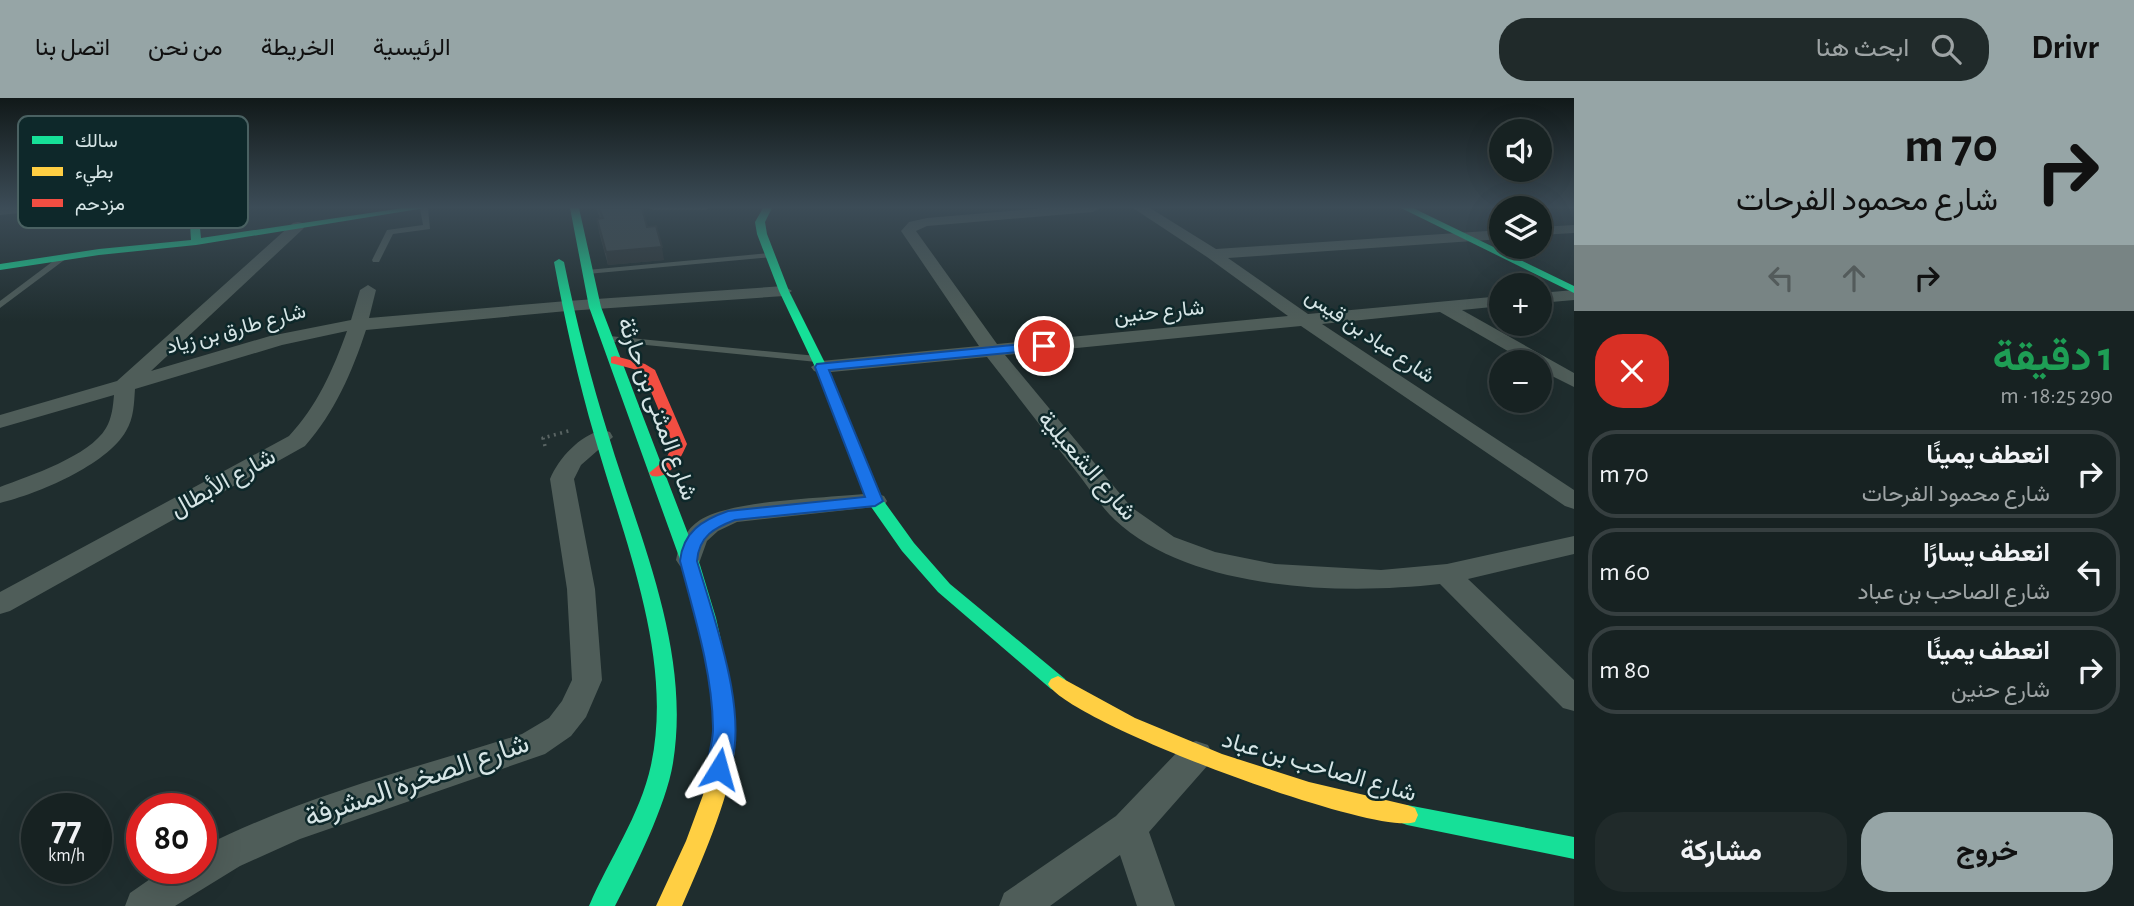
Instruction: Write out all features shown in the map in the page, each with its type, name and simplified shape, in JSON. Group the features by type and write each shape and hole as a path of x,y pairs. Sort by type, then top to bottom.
{"main road":[{"path":"0,267 140,246"},
{"path":"555,246 568,312 602,437 644,565 658,627 668,692 663,762 639,837 602,906"},
{"name":"شارع المثنى بن حارثة","path":"582,246 594,304 689,561 721,683 724,731 716,788 687,869 669,906"},
{"name":"شارع الصاحب بن عباد","path":"768,246 784,291 819,363 875,501 908,547 944,588 1041,671 1106,714 1196,755 1266,780 1353,804 1574,848"},
{"path":"1483,246 1574,292"},
{"path":"615,360 641,367 650,373 680,444 677,455 657,473"}],"street":[{"path":"0,496 57,471 102,445 114,434 121,420 125,384 276,246"},
{"name":"شارع الشعيلية","path":"918,246 992,351 1122,513 1148,534 1180,550 1219,562 1312,576 1388,578 1445,573 1574,545"},
{"name":"شارع عباد بن قيس","path":"1200,246 1306,321 1574,501"},
{"path":"1213,254 1329,246"},
{"name":"شارع الأبطال","path":"0,604 297,441 320,415 360,324 369,290"},
{"name":"شارع طارق بن زياد","path":"0,422 306,332 360,324 490,313 568,312 594,304 784,291"},
{"path":"1552,296 1574,292"},
{"name":"شارع حنين","path":"819,363 992,351 1489,302"},
{"path":"1443,307 1574,381"},
{"name":"شارع الصخرة المشرفة","path":"144,906 161,892 211,863 282,827 533,744 559,727 575,708 587,680 581,589 562,479 566,467 575,457 602,437"},
{"path":"689,561 690,546 699,532 714,522 733,515 875,501"},
{"path":"1445,573 1574,699"},
{"path":"1018,906 1129,828 1196,755"},
{"path":"1129,828 1156,906"}],"lane":[{"path":"376,260 383,246"},
{"path":"587,272 771,256"},
{"path":"0,305 63,258"},
{"path":"607,339 819,363"}],"path":[{"path":"544,438 545,446"}],"building":[{"path":"604,246 662,247 606,252"}],"traffic: fast":[{"path":"0,267 160,246"},
{"path":"581,246 595,307 691,565 718,671 724,726"},
{"path":"767,246 784,291 821,367 875,501 908,547 944,588 1058,684"},
{"path":"1483,246 1574,290"},
{"path":"559,262 590,394 650,596 664,675 666,716 661,768 636,838 602,906"},
{"path":"1407,815 1574,848"}],"traffic: slow":[{"path":"1058,684 1115,718 1214,761 1309,792 1407,815"},
{"path":"669,906 707,818 720,771 724,726"}],"traffic: jam":[{"path":"615,360 641,367 650,373 680,444 672,461 657,473"}],"route":[{"path":"719,769 724,731 721,683 689,561 690,546 699,532 714,522 733,515 875,501 821,367 1044,346"}]}
